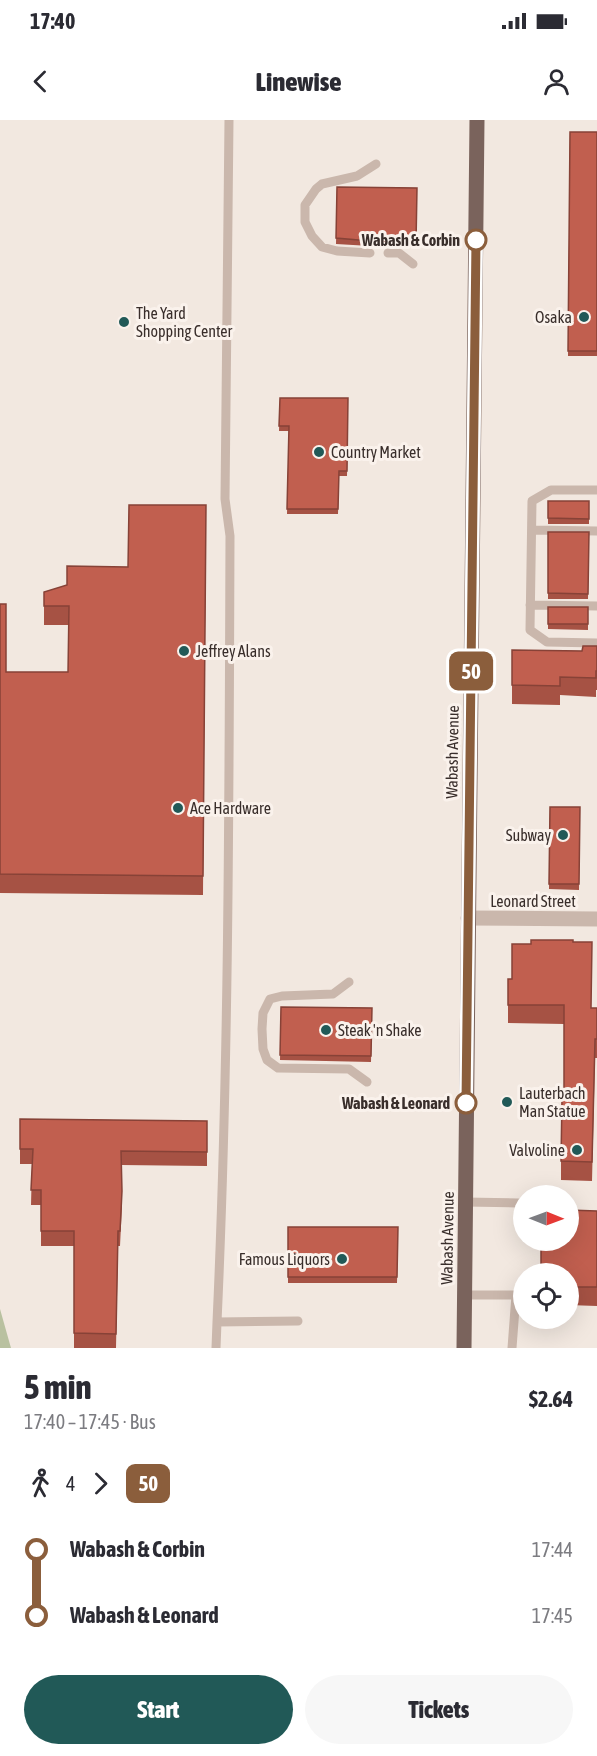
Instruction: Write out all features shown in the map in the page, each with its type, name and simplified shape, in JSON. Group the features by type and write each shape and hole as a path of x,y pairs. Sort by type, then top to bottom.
{"main road":[{"name":"Wabash Avenue","path":"464,1348 477,120"}],"street":[{"name":"Leonard Street","path":"468,918 597,919"}],"lane":[{"path":"216,1348 223,1197 228,858 230,536 225,499 229,120"},
{"path":"370,253 337,251 322,247 312,236 305,222 305,205 322,184 357,176 376,164"},
{"path":"388,252 399,253 413,264"},
{"path":"597,490 550,490 532,501 530,605 530,630 547,642 597,643"},
{"path":"532,530 597,531"},
{"path":"530,605 597,606"},
{"path":"349,982 333,994 282,996 270,999 263,1013 263,1049 267,1060 278,1068 349,1069 366,1082"},
{"path":"465,1202 513,1203"},
{"path":"464,1294 516,1295 512,1348"},
{"path":"217,1322 298,1321"}],"green space":[{"path":"0,1309 11,1348 0,1348"}],"building":[{"path":"570,132 597,132 597,351 568,351"},
{"path":"337,187 417,188 416,243 399,241 374,243 336,238"},
{"path":"280,398 348,398 347,471 339,471 338,509 287,509 289,426 279,426"},
{"path":"548,501 589,501 589,519 548,518"},
{"path":"129,505 206,505 203,876 0,874 0,604 6,604 6,672 68,672 69,606 44,606 44,592 67,585 67,566 128,567"},
{"path":"548,532 589,532 588,594 548,593"},
{"path":"548,607 588,607 588,624 548,624"},
{"path":"583,646 597,646 596,678 560,677 560,686 512,685 512,650 582,651"},
{"path":"550,807 580,807 579,884 549,884"},
{"path":"531,940 592,942 591,1008 597,1008 597,1039 595,1039 592,1162 561,1161 562,1099 564,1099 564,1005 508,1005 508,979 512,979 512,944 531,944"},
{"path":"281,1007 372,1008 371,1056 280,1055"},
{"path":"20,1119 207,1121 207,1152 121,1151 122,1191 120,1231 118,1231 116,1334 74,1333 74,1231 41,1231 41,1190 31,1190 33,1149 20,1149"},
{"path":"579,1210 597,1211 597,1287 579,1287 579,1263 541,1263 541,1251 579,1251"},
{"path":"288,1227 398,1227 397,1277 288,1277"}],"bus line":[{"name":"50","path":"466,1103 476,240"}],"place":[{"name":"Wabash & Corbin","path":"476,240"},
{"name":"Osaka","path":"584,317"},
{"name":"The Yard Shopping Center","path":"124,322"},
{"name":"Country Market","path":"319,452"},
{"name":"Jeffrey Alans","path":"184,651"},
{"name":"Ace Hardware","path":"178,808"},
{"name":"Subway","path":"563,835"},
{"name":"Steak 'n Shake","path":"326,1030"},
{"name":"Lauterbach Man Statue","path":"507,1102"},
{"name":"Wabash & Leonard","path":"466,1103"},
{"name":"Valvoline","path":"577,1150"},
{"name":"Famous Liquors","path":"342,1259"}]}
